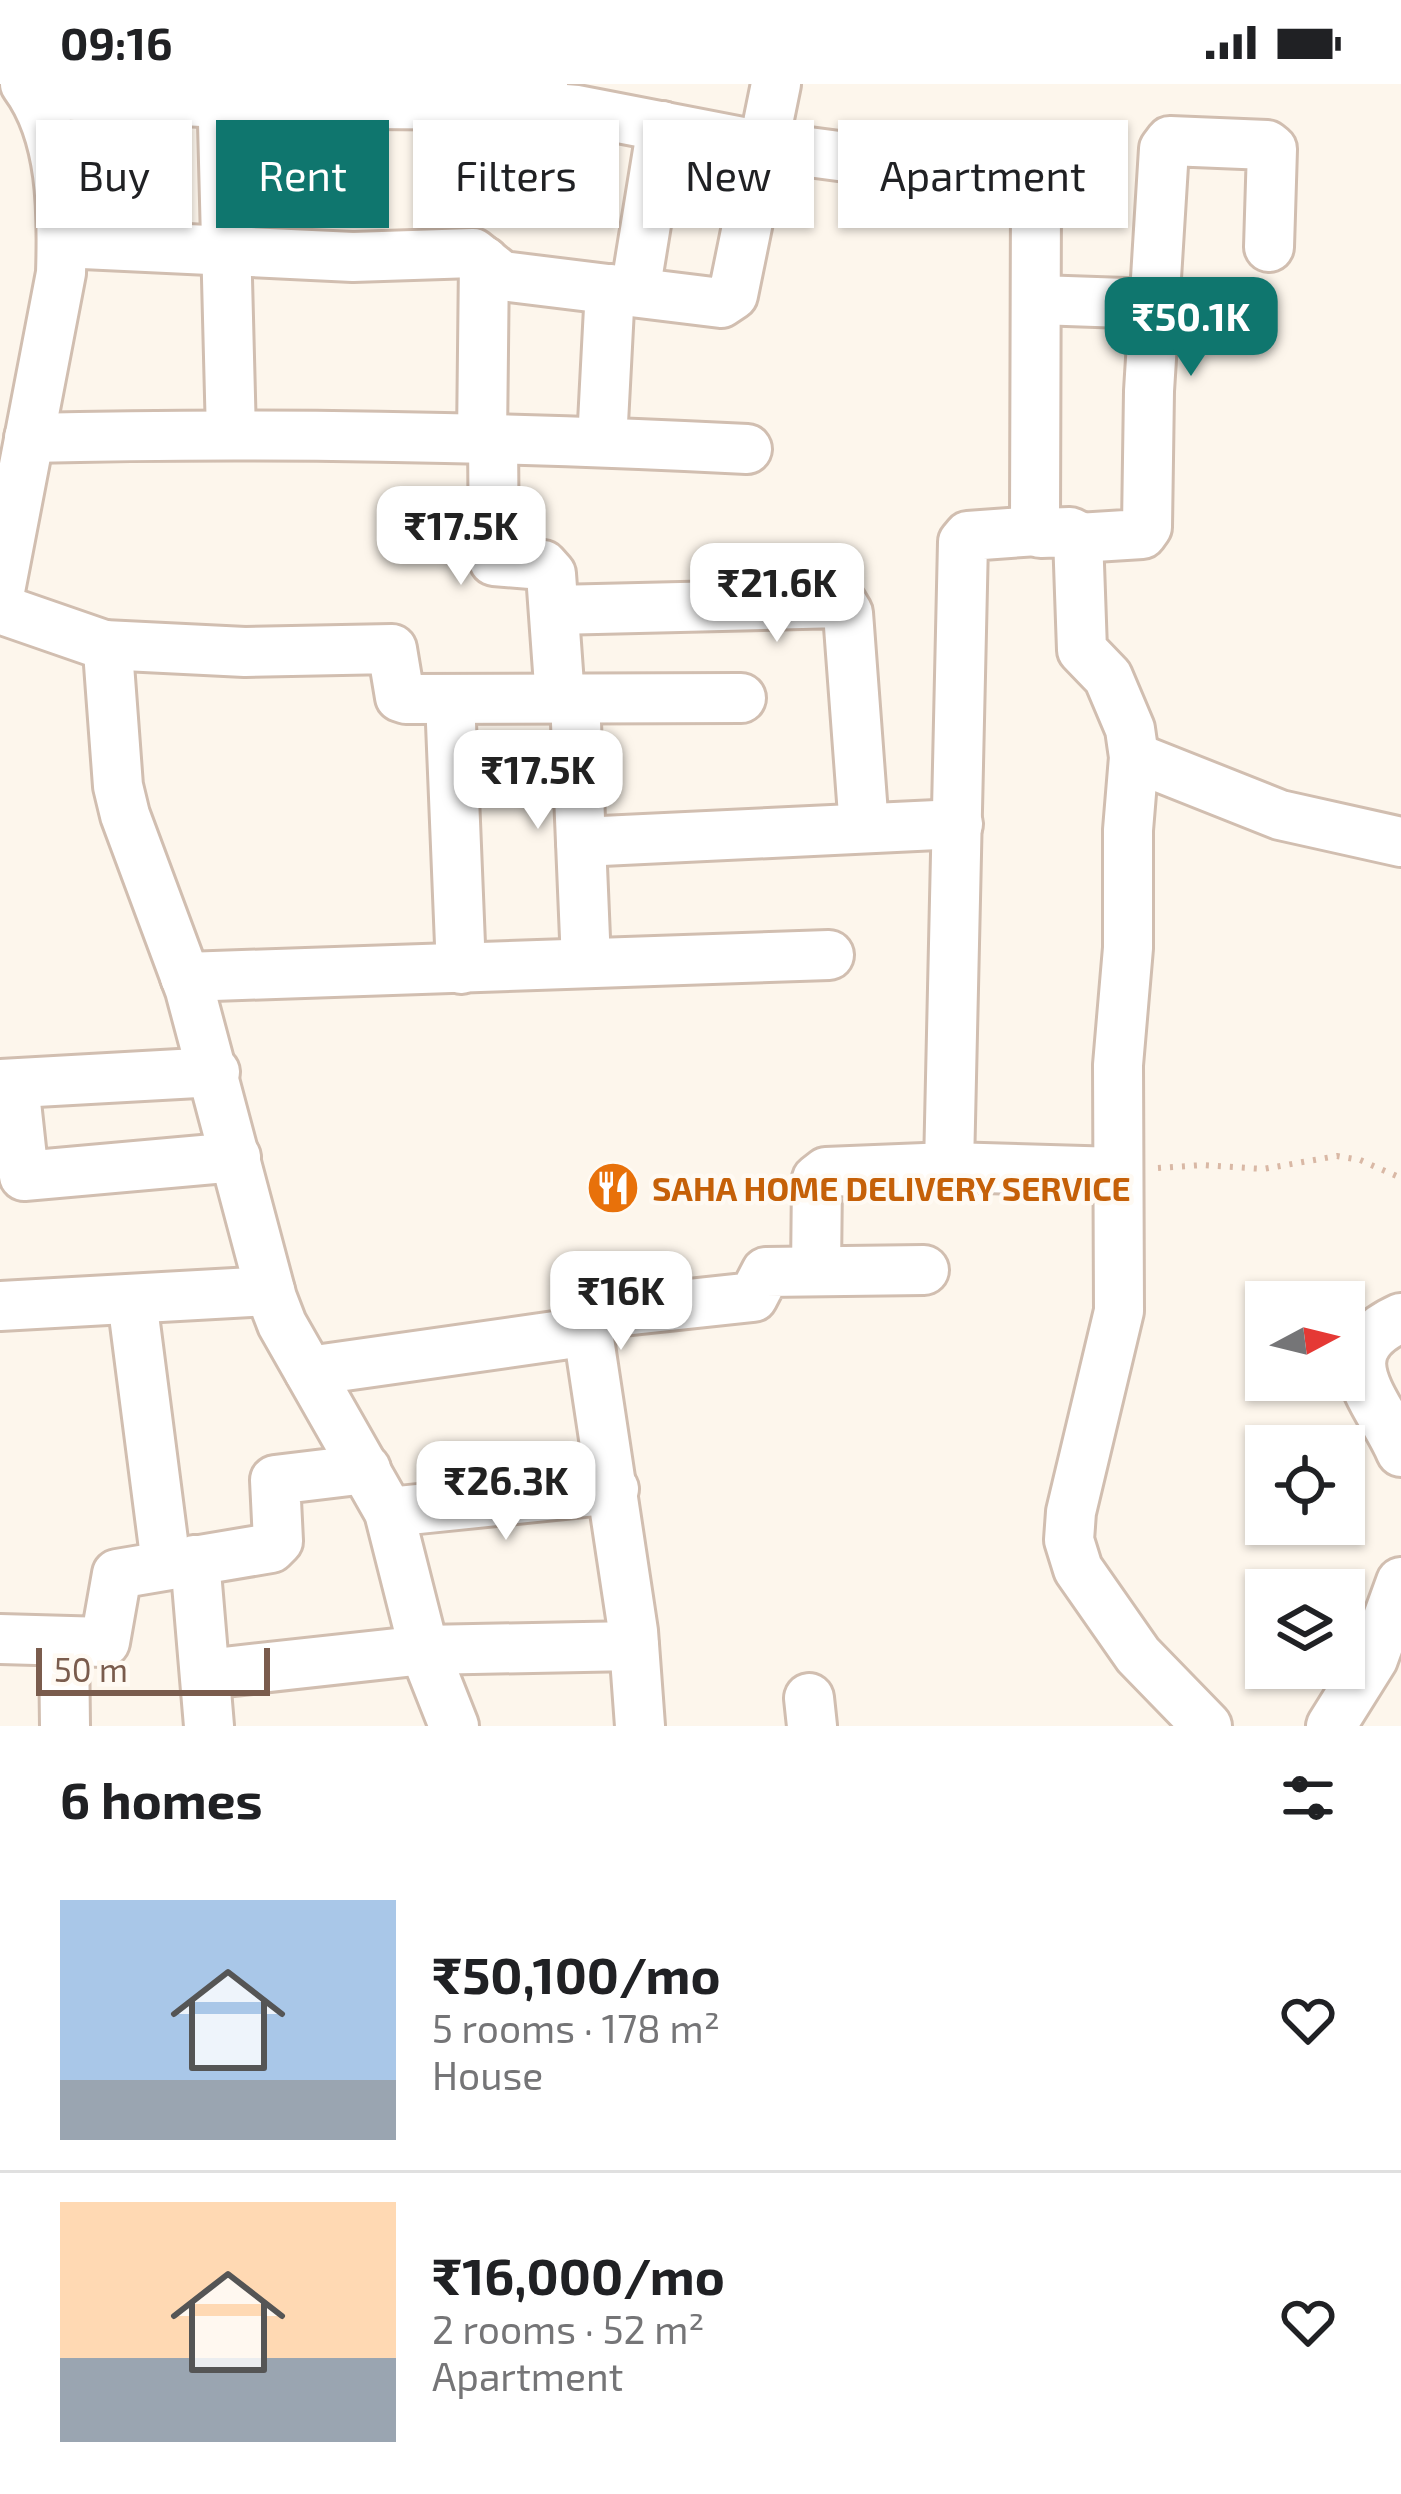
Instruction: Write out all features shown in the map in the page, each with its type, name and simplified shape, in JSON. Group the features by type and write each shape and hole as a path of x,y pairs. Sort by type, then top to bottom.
{"street":[{"path":"768,120 776,84"},
{"path":"2,566 29,438 21,370 62,273 55,158 29,89 541,95 577,110 643,122"},
{"path":"223,94 232,435"},
{"path":"949,1167 963,542 978,534 1142,534 1147,527 1154,304 1164,149 1170,141 1272,149 1269,247"},
{"path":"814,153 1028,182 1036,194 1038,300 1058,535 1082,650 1108,677 1130,729 1134,757 1128,948 1118,1065 1119,1311 1071,1512 1069,1540 1078,1569 1138,1654 1207,1726"},
{"path":"602,442 623,290 643,206"},
{"path":"62,243 353,257 473,253 502,276 721,303 733,295 746,228"},
{"path":"484,261 494,561 548,567 568,699 586,962"},
{"path":"1038,300 1154,304"},
{"path":"29,438 232,435 747,449"},
{"path":"555,610 842,603 848,613 864,828"},
{"path":"0,609 104,646 244,652 392,649 400,697 741,698"},
{"path":"104,646 111,659 118,786 215,1072 270,1292 282,1324 389,1513 424,1650 454,1726"},
{"path":"450,699 461,969"},
{"path":"1134,757 1280,815 1401,842"},
{"path":"581,842 958,824"},
{"path":"185,977 829,956"},
{"path":"215,1072 7,1084 24,1176 236,1157"},
{"path":"816,1271 820,1174 949,1167 1118,1172"},
{"path":"309,1371 562,1335 595,1314 753,1297 763,1273 924,1270"},
{"path":"0,1306 270,1292"},
{"path":"132,1300 206,1674 209,1726"},
{"path":"586,1318 614,1489 640,1726"},
{"path":"1401,1318 1376,1329 1367,1338 1363,1353 1366,1390 1401,1452"},
{"path":"0,1640 105,1642 117,1574 277,1545 275,1480 366,1469"},
{"path":"389,1513 614,1489"},
{"path":"1331,1726 1372,1659 1401,1582"},
{"path":"64,1642 64,1726"},
{"path":"206,1674 424,1650 634,1646"}],"path":[{"path":"1118,1172 1204,1165 1263,1169 1337,1156 1360,1160 1401,1178"}],"place":[{"name":"SAHA HOME DELIVERY SERVICE","path":"613,1188"}]}
